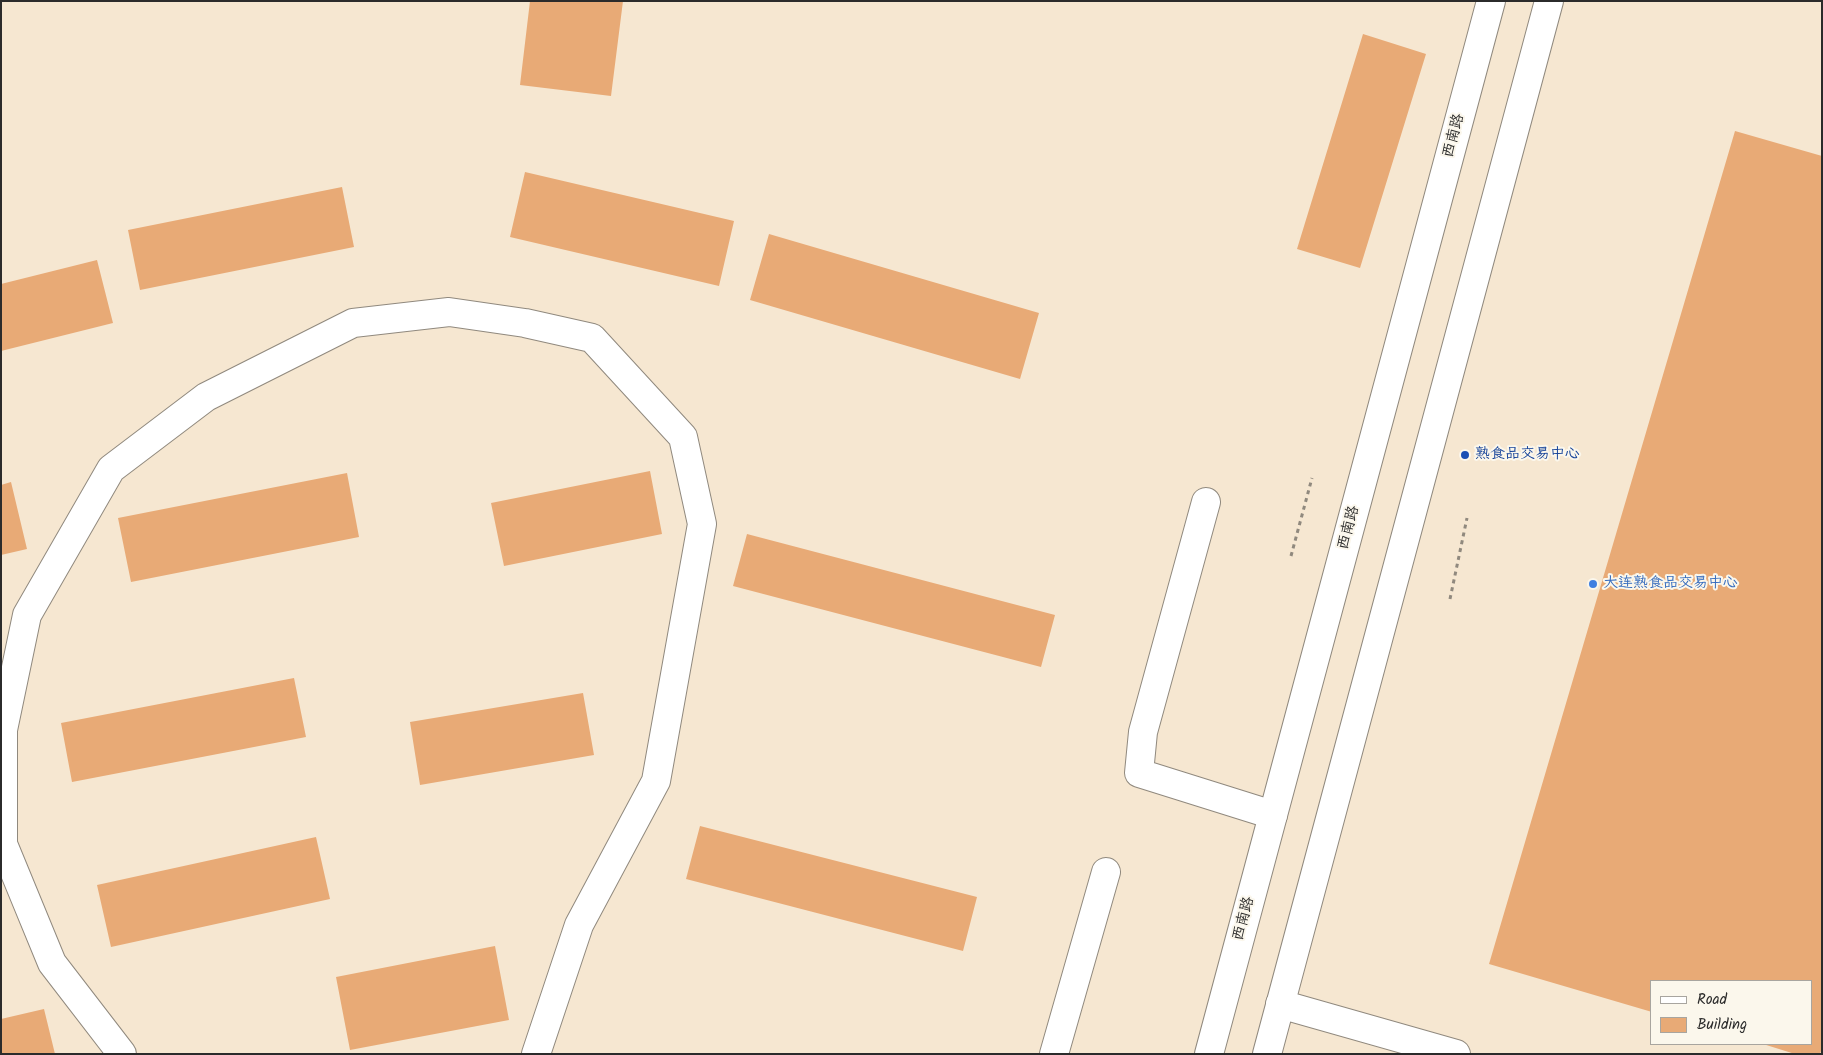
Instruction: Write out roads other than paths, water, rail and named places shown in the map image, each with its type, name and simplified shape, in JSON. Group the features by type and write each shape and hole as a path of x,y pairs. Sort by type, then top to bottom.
{"street":[{"name":"西南路","path":"1209,1054 1491,1"},
{"path":"1267,1054 1550,1"},
{"path":"122,1054 52,963 3,844 3,730 26,614 111,469 206,397 353,323 449,312 524,323 592,338 683,437 702,524 656,781 580,925 536,1054"},
{"path":"1206,502 1144,732 1139,773 1273,815"},
{"path":"1054,1054 1106,872"},
{"path":"1280,1004 1456,1054"}],"place":[{"name":"熟食品交易中心","path":"1465,455"},
{"name":"大连熟食品交易中心","path":"1593,584"}]}
